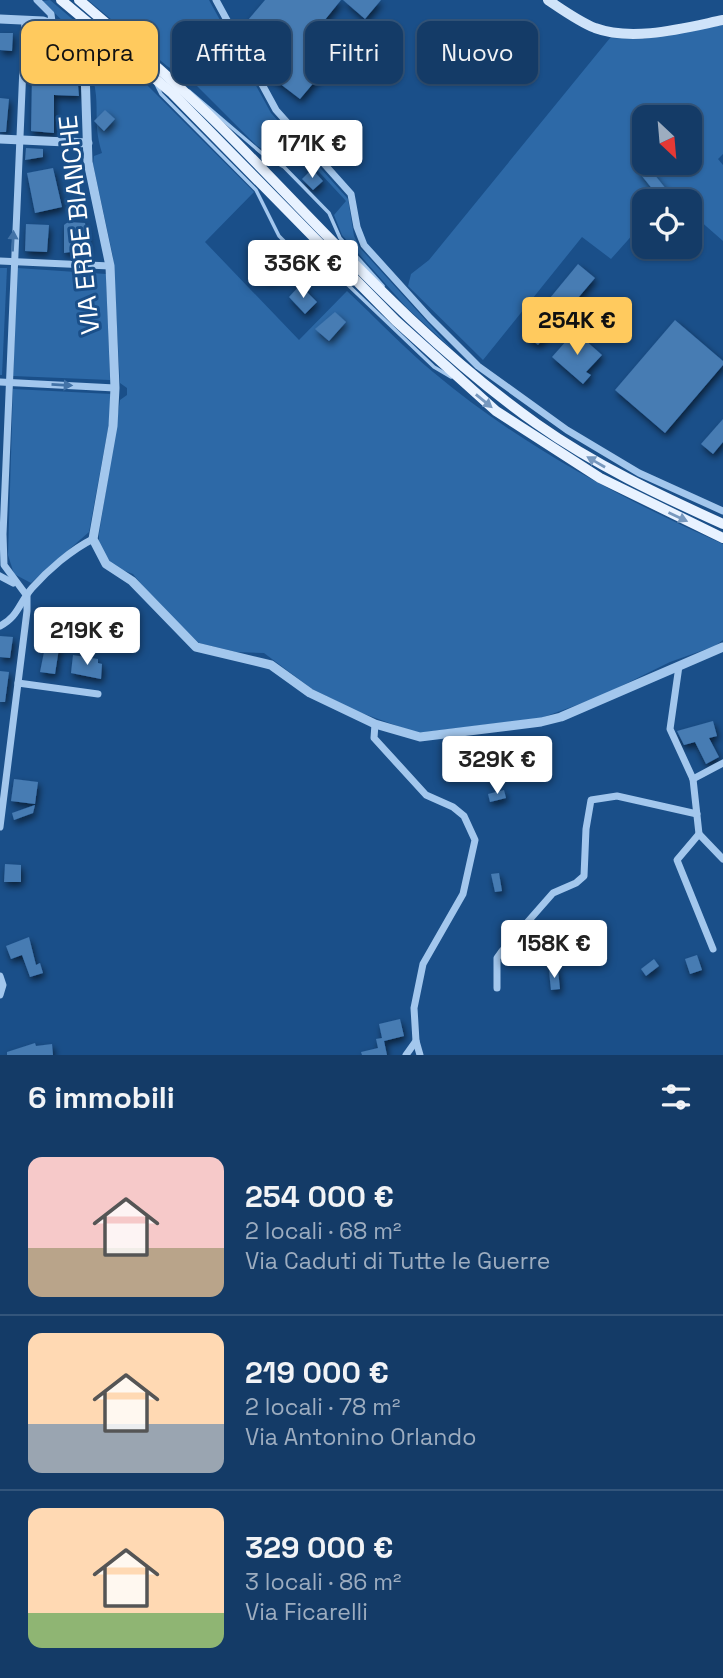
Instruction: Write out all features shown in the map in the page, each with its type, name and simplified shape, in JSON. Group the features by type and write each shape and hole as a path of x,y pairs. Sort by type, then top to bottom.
{"main road":[{"path":"61,0 86,21"},
{"path":"79,0 178,86 393,303 473,376 569,446 646,489 723,524"},
{"path":"548,0 577,19 614,32 642,32 723,20"},
{"path":"158,81 463,384 529,434 600,478 723,538"}],"street":[{"path":"37,0 51,14 52,21"},
{"path":"216,0 276,110 351,194 357,227 365,245 430,318 478,366 567,430 639,473 723,511"},
{"path":"0,19 38,21"},
{"path":"0,827 27,596 4,565 3,531 4,382 25,20"},
{"name":"VIA ERBE BIANCHE","path":"86,84 88,162 110,265 116,388 113,426 93,539"},
{"path":"0,139 88,143"},
{"path":"0,261 110,265"},
{"path":"4,382 116,388"},
{"path":"0,549 3,531"},
{"path":"0,626 11,621 27,596 78,546 93,539 106,564 132,581 196,648 271,665 310,693 375,724 420,737 541,722 602,701 723,647"},
{"path":"0,576 17,585"},
{"path":"679,666 670,729 693,779 699,834 723,859"},
{"path":"18,683 98,694"},
{"path":"375,724 374,738 391,758 426,794 453,807 464,816 475,840 463,894 419,974 414,1008 416,1041 420,1055"},
{"path":"693,779 723,763"},
{"path":"497,988 497,958 502,951 553,893 576,883 584,876 586,829 592,800 617,796 697,814"},
{"path":"699,834 677,860 713,949"},
{"path":"0,976 3,985 0,995"},
{"path":"406,1055 416,1041"}],"lane":[{"path":"156,84 161,94 256,190 279,236 308,265 348,285 434,367 463,384"},
{"path":"178,86 195,93 265,156 284,167 329,213 340,238 381,281 393,303"}],"shaded area":[{"path":"50,0 75,21 62,21 42,1"},
{"path":"88,0 209,0 221,21 172,21 172,69 158,58 158,21 113,21"},
{"path":"723,25 723,154 718,159 723,165 723,241 702,223 702,189 632,189 632,235 611,259 582,237 483,360 408,286 411,274 429,260 610,38 643,39"},
{"path":"94,84 146,84 254,192 205,242 299,340 347,291 422,362 501,423 609,489 723,544 723,640 715,646 670,662 599,697 541,718 417,733 356,711 312,689 264,653 236,652 199,643 161,608 133,574 112,566 99,544 120,400 127,395 127,388 120,383 113,257 93,164 94,156 102,153"},
{"path":"194,84 255,84 271,113 348,199 354,236 360,248 452,349 407,308 342,235 334,215 346,201 294,145 282,154 273,155 257,146"},
{"path":"0,268 7,268 2,375 0,375"},
{"path":"17,268 106,274 110,380 13,376"},
{"path":"13,389 111,394 110,418 89,532 31,583 14,574 8,555"}],"building":[{"path":"265,0 341,0 324,21 305,21 305,84 313,84 300,99 280,84 291,84 291,21 248,20"},
{"path":"343,0 381,0 365,19"},
{"path":"0,33 13,33 12,51 0,50"},
{"path":"32,84 78,84 79,96 54,95 54,133 31,131"},
{"path":"0,98 9,99 6,132 0,132"},
{"path":"105,110 115,119 104,131 94,121"},
{"path":"26,148 43,149 43,157 25,160"},
{"path":"53,168 62,207 35,213 27,173"},
{"path":"312,169 323,181 313,190 302,179"},
{"path":"641,175 655,175 666,189 652,189"},
{"path":"68,222 85,223 89,249 64,253 64,225"},
{"path":"26,224 49,225 47,252 25,251"},
{"path":"282,245 296,259 276,279 274,276 269,281 261,273 266,268 263,265"},
{"path":"578,264 595,278 538,345 522,332"},
{"path":"300,285 317,302 305,314 289,297"},
{"path":"335,312 346,322 329,341 315,329"},
{"path":"675,320 723,361 723,365 665,433 615,390"},
{"path":"575,331 602,355 586,372 591,375 583,384 552,357"},
{"path":"723,419 723,442 713,454 701,444"},
{"path":"56,625 73,628 70,644 60,642 55,674 40,672 44,652 51,653"},
{"path":"0,636 13,637 10,658 0,657"},
{"path":"73,655 98,659 98,663 102,664 101,679 71,673"},
{"path":"0,671 9,672 5,702 0,702"},
{"path":"713,721 717,736 709,738 719,757 706,764 695,742 684,745 677,731"},
{"path":"14,779 38,782 35,804 11,801"},
{"path":"504,790 506,798 490,802 488,794"},
{"path":"35,805 33,813 14,820 12,813"},
{"path":"5,864 21,865 21,882 4,882"},
{"path":"499,873 502,891 495,892 491,874"},
{"path":"29,937 36,965 40,963 43,973 30,977 22,955 11,959 6,946"},
{"path":"697,955 702,970 690,974 685,959"},
{"path":"654,959 659,966 646,976 641,969"},
{"path":"558,970 560,989 551,990 549,971"},
{"path":"400,1019 404,1036 384,1041 387,1055 362,1055 361,1052 378,1048 376,1039 382,1038 379,1024"},
{"path":"35,1043 36,1046 52,1044 53,1055 7,1055 7,1052"}]}
